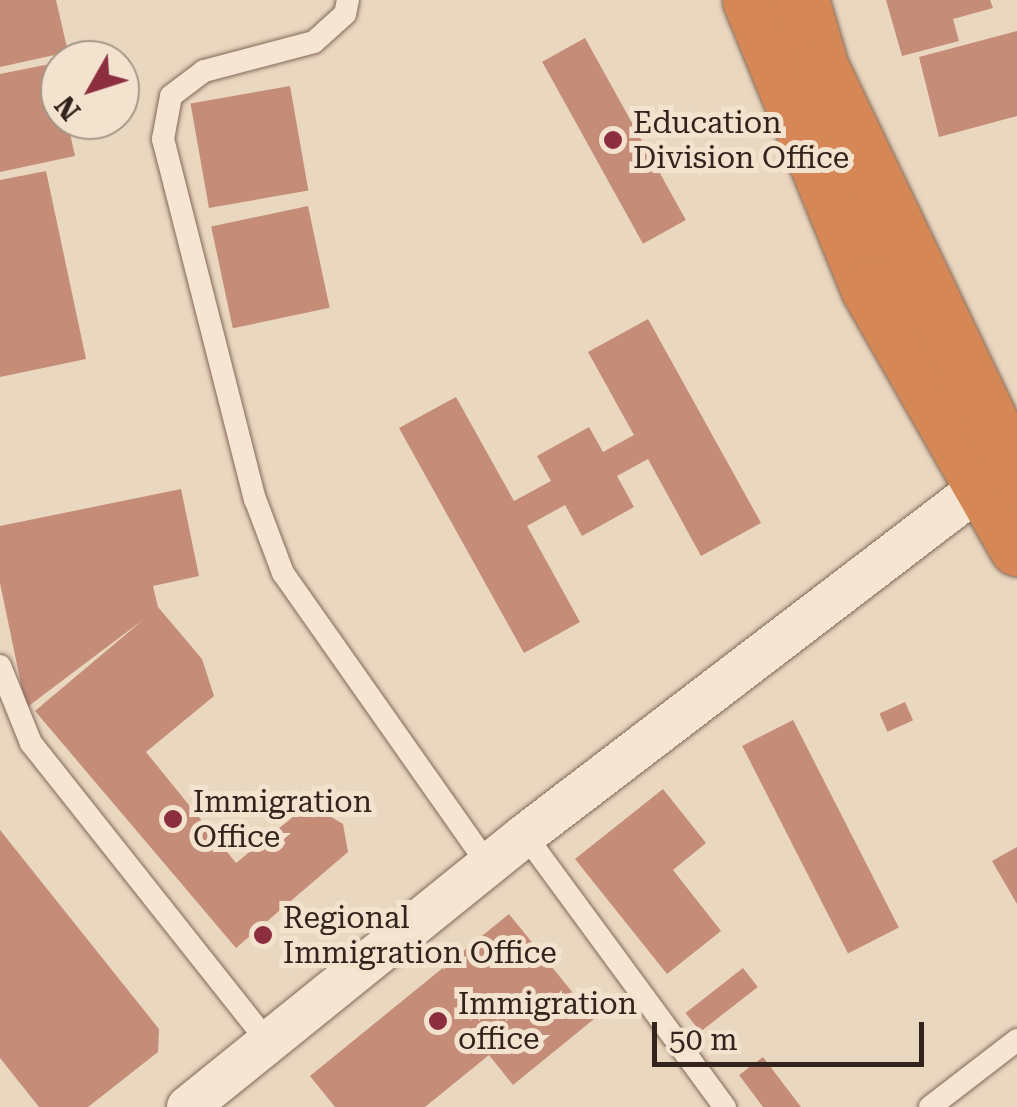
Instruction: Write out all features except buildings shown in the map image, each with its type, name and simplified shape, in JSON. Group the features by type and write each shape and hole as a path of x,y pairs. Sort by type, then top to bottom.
{"highway":[{"path":"750,0 810,160 868,288 1006,477"},
{"path":"800,0 821,68 1006,477 1017,548"}],"street":[{"path":"188,1107 525,835 1006,477"}],"lane":[{"path":"348,0 345,14 314,42 204,71 171,96 163,139 254,499 282,573 490,867"},
{"path":"0,666 31,743 268,1042"},
{"path":"525,835 725,1107"},
{"path":"930,1107 1017,1040"}],"place":[{"name":"Education Division Office","path":"613,140"},
{"name":"Immigration Office","path":"173,819"},
{"name":"Regional Immigration Office","path":"263,935"},
{"name":"Immigration office","path":"438,1021"}]}
